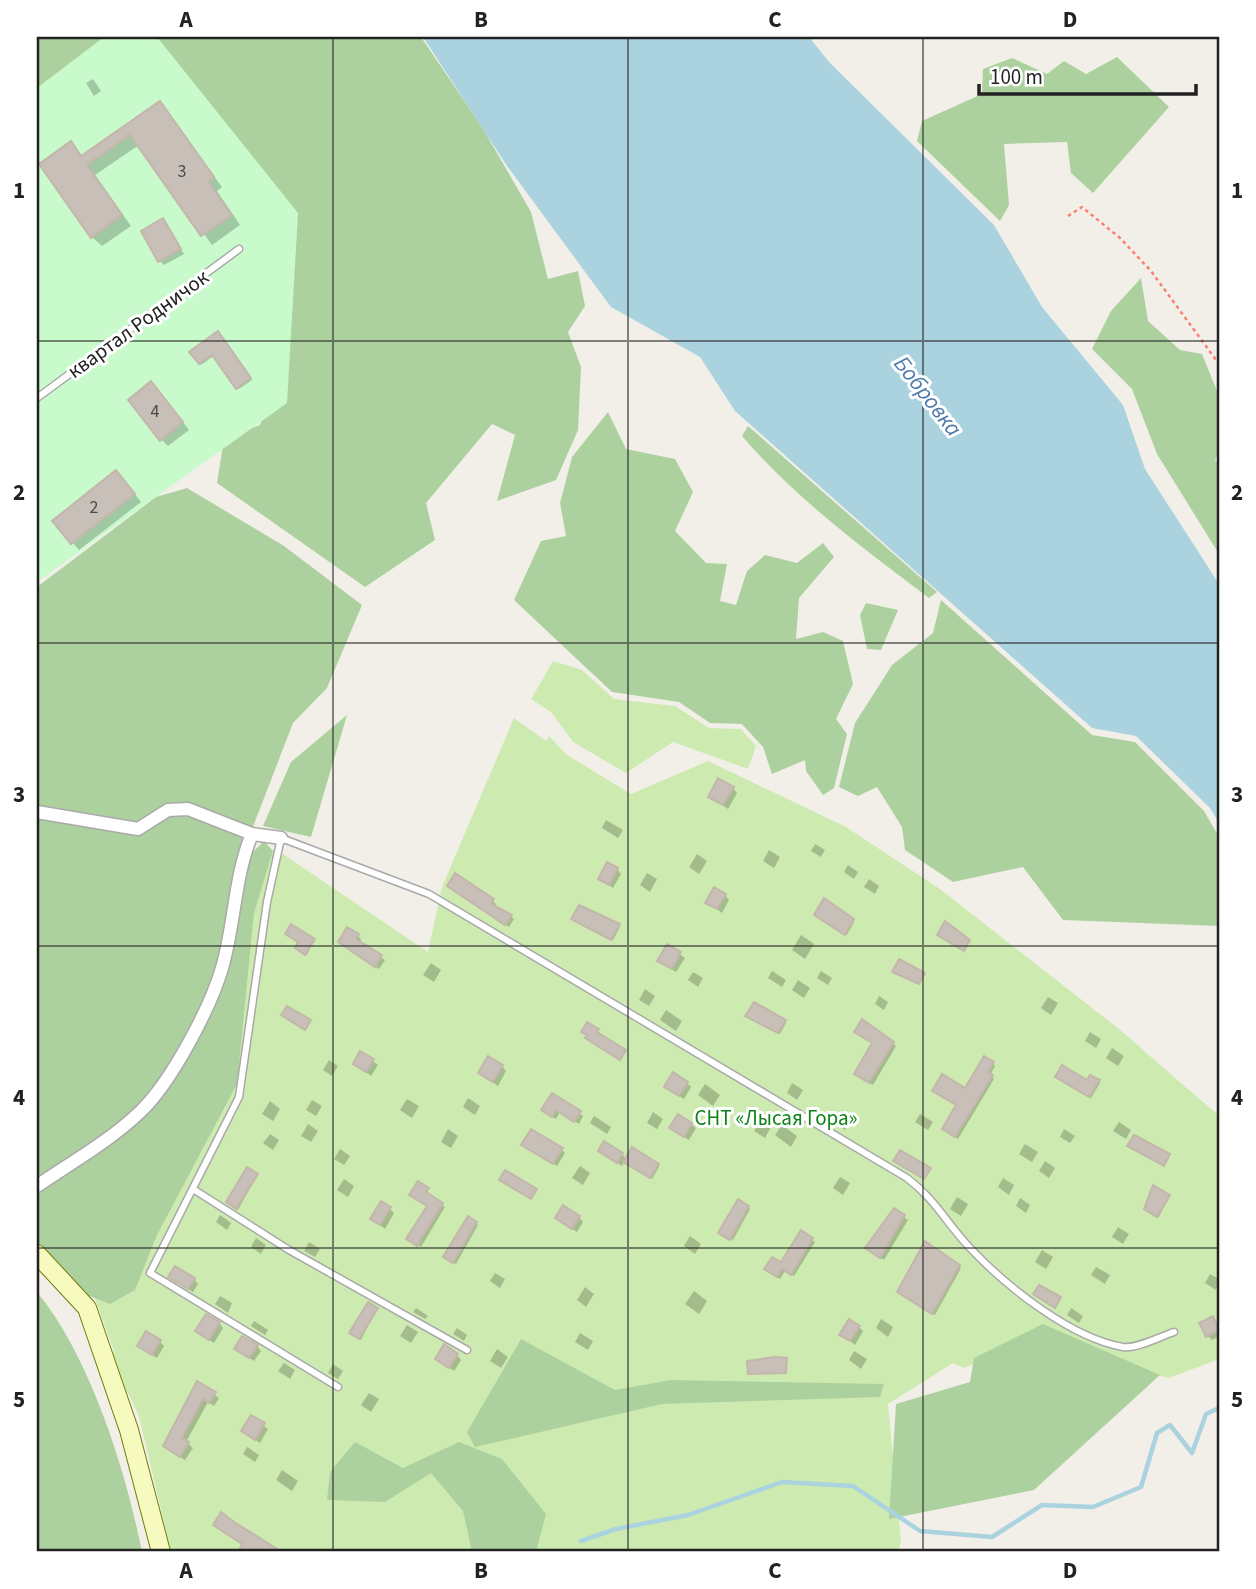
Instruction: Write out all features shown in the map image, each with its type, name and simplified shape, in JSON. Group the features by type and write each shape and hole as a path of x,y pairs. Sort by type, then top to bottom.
{"main road":[{"path":"37,1254 87,1308 129,1430 161,1552"}],"street":[{"path":"37,813 138,829 168,810 188,808 252,834 281,838"},
{"path":"37,1186 105,1141 142,1110 179,1058 222,969 244,853 252,834"}],"lane":[{"name":"квартал Родничок","path":"37,398 239,249"},
{"path":"338,1387 150,1273 239,1097 259,951 281,838 429,894 907,1178 929,1195 970,1248 1022,1298 1085,1332 1125,1348 1174,1332"},
{"path":"193,1189 289,1250 467,1350"}],"path":[{"path":"1068,216 1082,207 1120,238 1179,305 1219,364"}],"green space":[{"path":"37,37 421,37 482,127 531,212 548,279 578,271 585,306 568,332 581,367 578,430 556,480 497,501 515,435 492,424 426,503 435,540 365,587 217,483 224,439 260,425 287,350 37,116"},
{"path":"104,37 157,37 298,213 287,403 37,582 37,88"},
{"path":"1117,57 1169,107 1093,193 1071,173 1067,142 1004,144 1009,205 1000,221 917,141 922,121 982,94 983,69 1012,58 1047,74 1064,61 1086,74"},
{"path":"1141,278 1148,321 1180,350 1202,354 1219,396 1219,453 1215,460 1219,463 1219,554 1157,454 1132,389 1092,349 1111,311"},
{"path":"608,412 626,449 675,459 693,492 675,531 706,563 727,564 720,601 736,605 747,571 765,555 797,563 823,543 834,557 799,598 796,639 823,632 843,641 853,684 836,719 847,734 834,788 823,795 806,771 805,760 772,774 763,747 742,724 710,723 679,702 612,692 514,600 541,541 566,536 560,503 572,457"},
{"path":"748,426 937,592 929,598 807,502 742,436"},
{"path":"187,488 284,546 362,605 327,688 293,723 239,863 218,975 183,1048 134,1115 37,1180 37,587 156,497"},
{"path":"941,600 1092,735 1135,742 1204,811 1219,837 1219,926 1063,920 1023,867 953,882 905,850 902,827 877,787 858,796 839,787 855,723 892,665 933,633"},
{"path":"866,603 898,610 881,650 867,649 860,615"},
{"path":"553,661 582,670 614,699 675,706 709,728 741,729 756,746 748,769 673,742 626,773 573,742 552,713 531,699"},
{"path":"347,715 311,837 263,826 291,762"},
{"name":"СНТ «Лысая Гора»","path":"514,718 546,741 549,736 567,755 631,794 708,761 846,827 940,889 1119,1029 1219,1116 1219,1359 1169,1378 1132,1369 1049,1330 964,1368 953,1363 888,1404 901,1541 898,1552 171,1552 139,1416 128,1393 120,1391 108,1358 114,1351 90,1285 250,898 274,848 428,952 442,887"},
{"path":"264,841 273,851 254,913 237,1084 157,1235 135,1290 110,1304 61,1285 37,1254 37,1191 100,1150 129,1127 156,1101 175,1076 190,1048 214,986 247,858"},
{"path":"37,1292 74,1348 89,1381 116,1451 142,1552 37,1552"},
{"path":"1043,1324 1160,1375 1034,1490 889,1519 896,1404 970,1382 974,1358"},
{"path":"521,1339 615,1390 671,1380 884,1384 880,1397 662,1404 475,1447 467,1432"},
{"path":"355,1442 403,1468 459,1442 502,1459 546,1514 536,1552 472,1552 463,1511 431,1473 385,1502 327,1500 330,1472"}],"water":[{"name":"Бобровка","path":"423,37 809,37 830,63 994,225 1042,307 1123,405 1145,469 1219,584 1219,823 1210,808 1136,736 1092,728 735,411 700,357 611,307 507,166"}],"building":[{"path":"160,101 214,177 208,181 232,215 201,236 130,135 87,165 122,215 91,238 39,164 71,141 81,156"},
{"path":"163,218 181,249 158,262 141,231"},
{"path":"218,331 251,378 236,389 212,355 199,364 189,352"},
{"path":"151,381 183,422 160,441 128,400"},
{"path":"116,470 135,494 71,544 52,521"},
{"path":"718,778 734,787 723,805 708,797"},
{"path":"607,862 618,868 609,885 598,879"},
{"path":"455,873 494,899 491,904 512,915 505,925 447,886"},
{"path":"714,887 726,894 717,909 705,903"},
{"path":"824,898 854,919 845,935 814,915"},
{"path":"579,905 620,924 611,940 571,919"},
{"path":"945,921 970,940 964,951 937,935"},
{"path":"291,924 315,939 305,955 295,948 298,942 285,934"},
{"path":"347,927 359,934 356,939 382,955 375,967 338,942"},
{"path":"667,944 681,952 672,969 657,961"},
{"path":"899,959 925,973 919,984 892,972"},
{"path":"754,1002 786,1020 778,1033 745,1016"},
{"path":"287,1006 311,1020 305,1030 281,1015"},
{"path":"862,1019 894,1042 869,1083 854,1074 872,1043 854,1032"},
{"path":"587,1022 599,1029 597,1032 626,1050 620,1060 585,1038 587,1035 581,1032"},
{"path":"360,1051 374,1059 366,1072 353,1064"},
{"path":"488,1056 503,1065 493,1082 478,1073"},
{"path":"984,1056 994,1062 988,1072 993,1075 955,1137 942,1129 956,1105 932,1091 942,1074 965,1088"},
{"path":"1062,1065 1087,1080 1090,1075 1100,1080 1089,1097 1055,1077"},
{"path":"673,1072 688,1082 679,1096 664,1087"},
{"path":"552,1093 581,1111 574,1122 556,1110 552,1117 541,1110"},
{"path":"678,1114 692,1123 684,1137 669,1128"},
{"path":"531,1129 563,1148 553,1164 521,1145"},
{"path":"1134,1135 1170,1154 1164,1166 1127,1146"},
{"path":"604,1141 623,1153 617,1163 598,1151"},
{"path":"632,1147 659,1164 650,1178 623,1162"},
{"path":"900,1150 931,1168 924,1179 893,1161"},
{"path":"247,1167 258,1174 236,1209 226,1202"},
{"path":"505,1170 537,1189 531,1199 499,1180"},
{"path":"418,1181 429,1188 426,1192 443,1203 417,1246 406,1239 427,1206 409,1195"},
{"path":"1153,1185 1170,1195 1157,1217 1144,1209"},
{"path":"738,1199 749,1206 730,1240 718,1233"},
{"path":"381,1201 391,1207 380,1225 370,1219"},
{"path":"563,1205 580,1216 572,1229 555,1218"},
{"path":"894,1208 905,1215 880,1258 865,1248"},
{"path":"468,1216 477,1222 453,1263 443,1257"},
{"path":"801,1230 813,1238 791,1275 782,1269 777,1277 764,1269 772,1257 781,1262"},
{"path":"925,1241 960,1265 932,1314 897,1292"},
{"path":"175,1266 195,1278 188,1289 168,1277"},
{"path":"1039,1285 1061,1297 1055,1308 1033,1294"},
{"path":"368,1302 378,1308 359,1339 349,1333"},
{"path":"206,1314 220,1322 209,1340 195,1331"},
{"path":"1213,1316 1219,1330 1206,1337 1199,1323"},
{"path":"849,1319 860,1326 850,1341 839,1335"},
{"path":"146,1331 161,1340 152,1355 137,1346"},
{"path":"242,1336 258,1345 249,1358 234,1349"},
{"path":"444,1344 458,1354 449,1368 435,1359"},
{"path":"787,1358 786,1373 748,1374 747,1361"},
{"path":"197,1381 216,1392 209,1403 203,1399 182,1438 189,1442 180,1457 163,1446"},
{"path":"251,1415 265,1423 255,1440 241,1431"},
{"path":"221,1512 282,1552 238,1552 242,1544 213,1525"}],"waterway":[{"path":"581,1541 616,1529 688,1515 782,1482 853,1486 920,1531 992,1537 1042,1505 1093,1507 1141,1487 1157,1433 1170,1425 1192,1453 1206,1414 1219,1408"}]}
